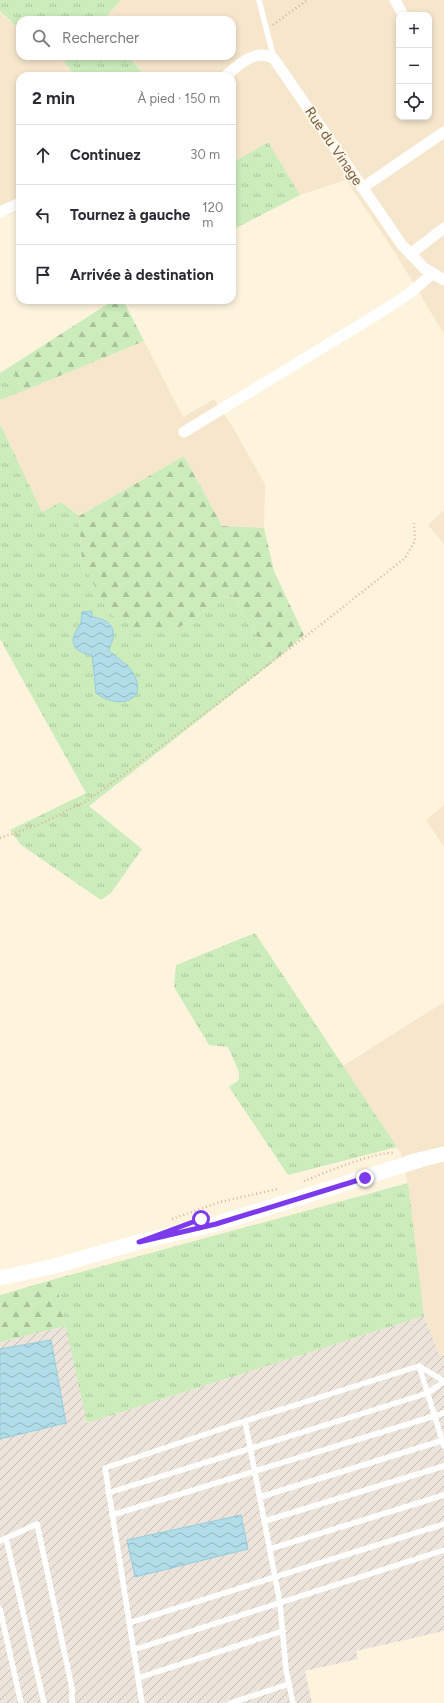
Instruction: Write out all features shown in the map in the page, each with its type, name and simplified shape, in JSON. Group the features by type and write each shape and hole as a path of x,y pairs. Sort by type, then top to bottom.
{"main road":[{"path":"0,1283 139,1242 216,1224 420,1160 444,1154"},
{"path":"0,1278 51,1267"}],"street":[{"path":"395,0 402,12"},
{"path":"231,72 252,57 264,55 274,60"},
{"name":"Rue du Vinage","path":"274,60 362,188 410,254 432,274 444,280"},
{"path":"362,188 444,132"},
{"path":"0,212 16,205"},
{"path":"410,254 444,228"},
{"path":"184,432 381,312 410,293 432,274"}],"lane":[{"path":"259,0 274,60"},
{"path":"108,1493 428,1393 443,1382 419,1366"},
{"path":"260,1497 443,1442 419,1366"},
{"path":"142,1703 104,1468 245,1421 419,1366"},
{"path":"112,1515 444,1413"},
{"path":"245,1421 280,1603 286,1670 293,1703"},
{"path":"265,1521 444,1466"},
{"path":"270,1549 444,1495"},
{"path":"44,1703 3,1540 37,1524 72,1688 72,1703"},
{"path":"129,1623 444,1524"},
{"path":"133,1650 444,1550"},
{"path":"0,1609 21,1703"},
{"path":"138,1678 283,1632"},
{"path":"230,1703 289,1684"}],"path":[{"path":"267,29 307,0"},
{"path":"0,838 38,825 87,800 151,754 323,623 404,558 415,541 414,523"},
{"path":"302,1181 384,1154 393,1153 400,1155"},
{"path":"220,1202 284,1188"}],"shaded area":[{"path":"121,0 444,0 444,334 397,256 346,180 300,195 268,142 236,161 236,72 142,72 131,60 236,60 236,16 107,16"},
{"path":"0,12 16,26 16,60 62,60 73,72 16,72 16,211 0,217"},
{"path":"144,341 183,417 214,399 232,426 265,484 264,528 222,526 184,456 79,516 61,502 42,512 0,424 0,400"},
{"path":"444,510 444,544 428,525"},
{"path":"444,805 444,847 426,820"},
{"path":"444,1002 444,1356 440,1356 424,1316 408,1183 401,1153 343,1066"},
{"path":"424,1316 440,1356 444,1356 444,1631 356,1651 358,1659 305,1671 312,1703 0,1703 0,1342 66,1326 87,1423"}],"green space":[{"path":"0,0 121,0 107,16 16,16 16,26 0,11"},
{"path":"62,60 131,60 142,72 73,72"},
{"path":"268,142 300,195 236,228 236,161"},
{"path":"108,304 125,304 144,341 23,391 11,366"},
{"path":"11,366 23,391 0,400 0,373"},
{"path":"0,424 42,512 61,502 79,516 82,563 175,630 231,593 273,662 89,806 142,849 111,893 101,900 21,845 10,830 86,793 0,639"},
{"path":"184,456 222,526 264,528 274,571 304,635 273,662 231,593 175,630 139,630 111,615 82,563 79,516"},
{"path":"255,933 397,1147 288,1175 229,1087 239,1080 239,1072 228,1047 209,1045 174,987 176,965"},
{"path":"408,1183 424,1316 87,1423 55,1279"},
{"path":"55,1279 66,1326 0,1342 0,1295"}],"water":[{"path":"92,611 92,617 104,620 111,625 113,629 113,638 109,651 129,668 136,679 137,693 133,697 123,702 111,701 96,693 92,655 82,653 74,645 74,636 81,622 82,612"},
{"path":"51,1340 66,1423 0,1439 0,1349"},
{"path":"241,1515 248,1549 135,1577 127,1540"}],"route":[{"path":"201,1219 139,1242 216,1224 256,1210 365,1178"}]}
